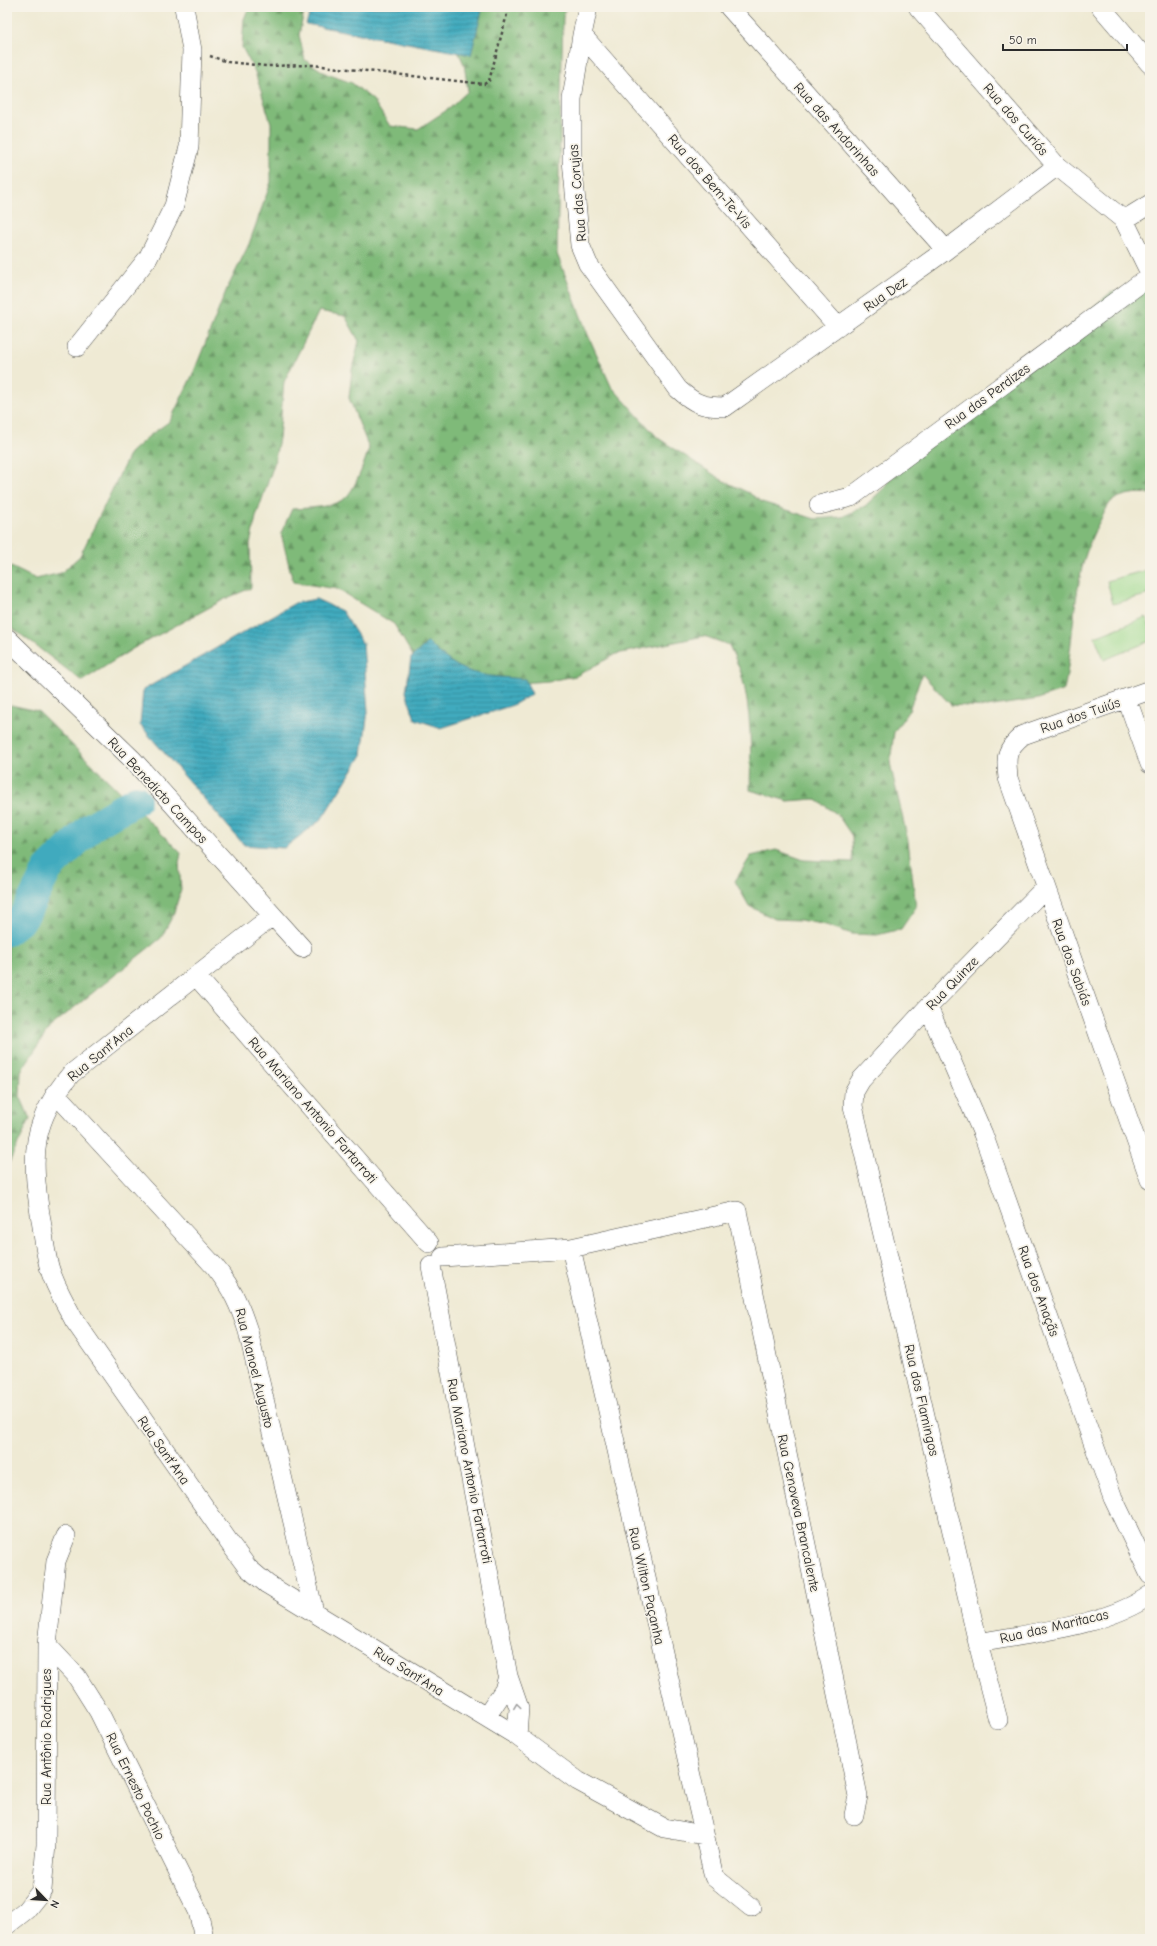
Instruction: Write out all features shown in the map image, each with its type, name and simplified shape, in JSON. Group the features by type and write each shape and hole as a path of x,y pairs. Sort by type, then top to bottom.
{"street":[{"path":"77,347 148,258 174,206 189,147 192,50 184,7"},
{"name":"Rua das Corujas","path":"588,7 572,99 572,160 580,245 588,264 678,389 691,401 706,407"},
{"name":"Rua das Andorinhas","path":"729,7 946,250"},
{"name":"Rua dos Curiós","path":"918,7 1058,166 1124,220"},
{"path":"1101,7 1150,64"},
{"name":"Rua dos Bem-Te-Vis","path":"582,35 838,327"},
{"name":"Rua Dez","path":"706,407 725,407 946,250 1058,166"},
{"path":"1150,204 1124,220 1150,273"},
{"name":"Rua das Perdizes","path":"820,505 851,497 1150,276"},
{"name":"Rua Benedicto Campos","path":"7,638 133,760 302,948"},
{"name":"Rua dos Tuiús","path":"1013,743 1023,735 1150,690"},
{"path":"1127,699 1150,764"},
{"name":"Rua dos Sabiás","path":"1013,743 1006,756 1008,778 1045,888 1150,1180"},
{"name":"Rua Quinze","path":"860,1080 928,1007 1045,888"},
{"name":"Rua Sant’Ana","path":"272,916 230,947 197,977 71,1074 55,1093 44,1115 37,1138 35,1175 48,1263 64,1300 74,1320 231,1546 248,1568 267,1584 517,1736 578,1781 664,1828 704,1835"},
{"name":"Rua Mariano Antonio Fartarroti","path":"197,977 429,1243 424,1245 419,1255 421,1260 426,1265 437,1262 508,1676 519,1708 517,1736"},
{"name":"Rua dos Anaçãs","path":"928,1007 983,1134 1113,1498 1150,1575"},
{"name":"Rua dos Flamingos","path":"860,1080 854,1092 853,1106 978,1643 998,1720"},
{"name":"Rua Manoel Augusto","path":"55,1093 230,1285 239,1304 248,1331 314,1612"},
{"name":"Rua Genoveva Brancalente","path":"570,1248 737,1211 858,1796 854,1815"},
{"path":"437,1262 570,1248"},
{"name":"Rua Wilton Paçanha","path":"570,1248 714,1877 752,1907"},
{"name":"Rua Antônio Rodrigues","path":"7,1925 26,1910 42,1890 46,1845 47,1645 55,1568 66,1536"},
{"name":"Rua das Maritacas","path":"978,1643 1092,1620 1131,1607 1150,1595"},
{"name":"Rua Ernesto Pochio","path":"47,1645 77,1676 98,1712 198,1911 202,1933 201,1939"},
{"path":"486,1718 504,1690 508,1676"}],"path":[{"path":"192,50 228,62 266,66 313,65 484,84 489,81 509,7"}],"green space":[{"path":"249,7 305,7 299,35 305,60 327,74 352,83 373,100 390,126 418,129 450,108 468,91 464,64 437,7 566,7 563,17 557,254 588,335 611,386 658,438 722,480 749,493 762,502 815,519 842,517 865,506 885,487 888,481 1110,293 1150,282 1150,494 1130,494 1112,501 1092,537 1080,579 1064,690 1038,699 987,707 951,705 922,674 909,710 894,732 890,763 908,841 916,907 901,929 877,935 852,934 826,925 800,920 775,919 749,906 735,881 751,856 776,850 804,860 853,862 852,836 837,814 815,799 788,801 750,790 749,716 745,687 741,673 729,645 704,636 616,654 576,676 548,681 477,686 422,671 394,624 337,589 293,582 281,533 292,509 326,506 344,499 356,483 369,448 349,398 352,370 359,341 345,316 319,311 284,382 279,438 274,464 256,517 250,544 251,588 227,598 134,648 82,681 7,624 7,565 36,579 61,573 80,556 130,453 149,436 170,421 193,374 226,291 249,244 271,182 271,123 255,72 242,47 244,19"},
{"path":"1150,569 1150,594 1113,604 1107,581"},
{"path":"1146,617 1150,627 1150,641 1104,660 1095,637"},
{"path":"11,705 38,711 181,853 179,863 181,890 173,915 161,938 50,1027 21,1071 20,1096 30,1119 7,1167 7,708"}],"water":[{"path":"312,7 483,7 471,55 306,24"},
{"path":"316,599 342,611 363,644 368,711 362,755 321,820 284,848 244,845 140,725 143,690 295,603"},
{"path":"428,642 451,662 472,672 483,675 525,679 532,694 513,705 441,728 415,719 406,692 411,658"}],"waterway":[{"path":"7,931 23,918 48,869 91,827 136,800"}]}
